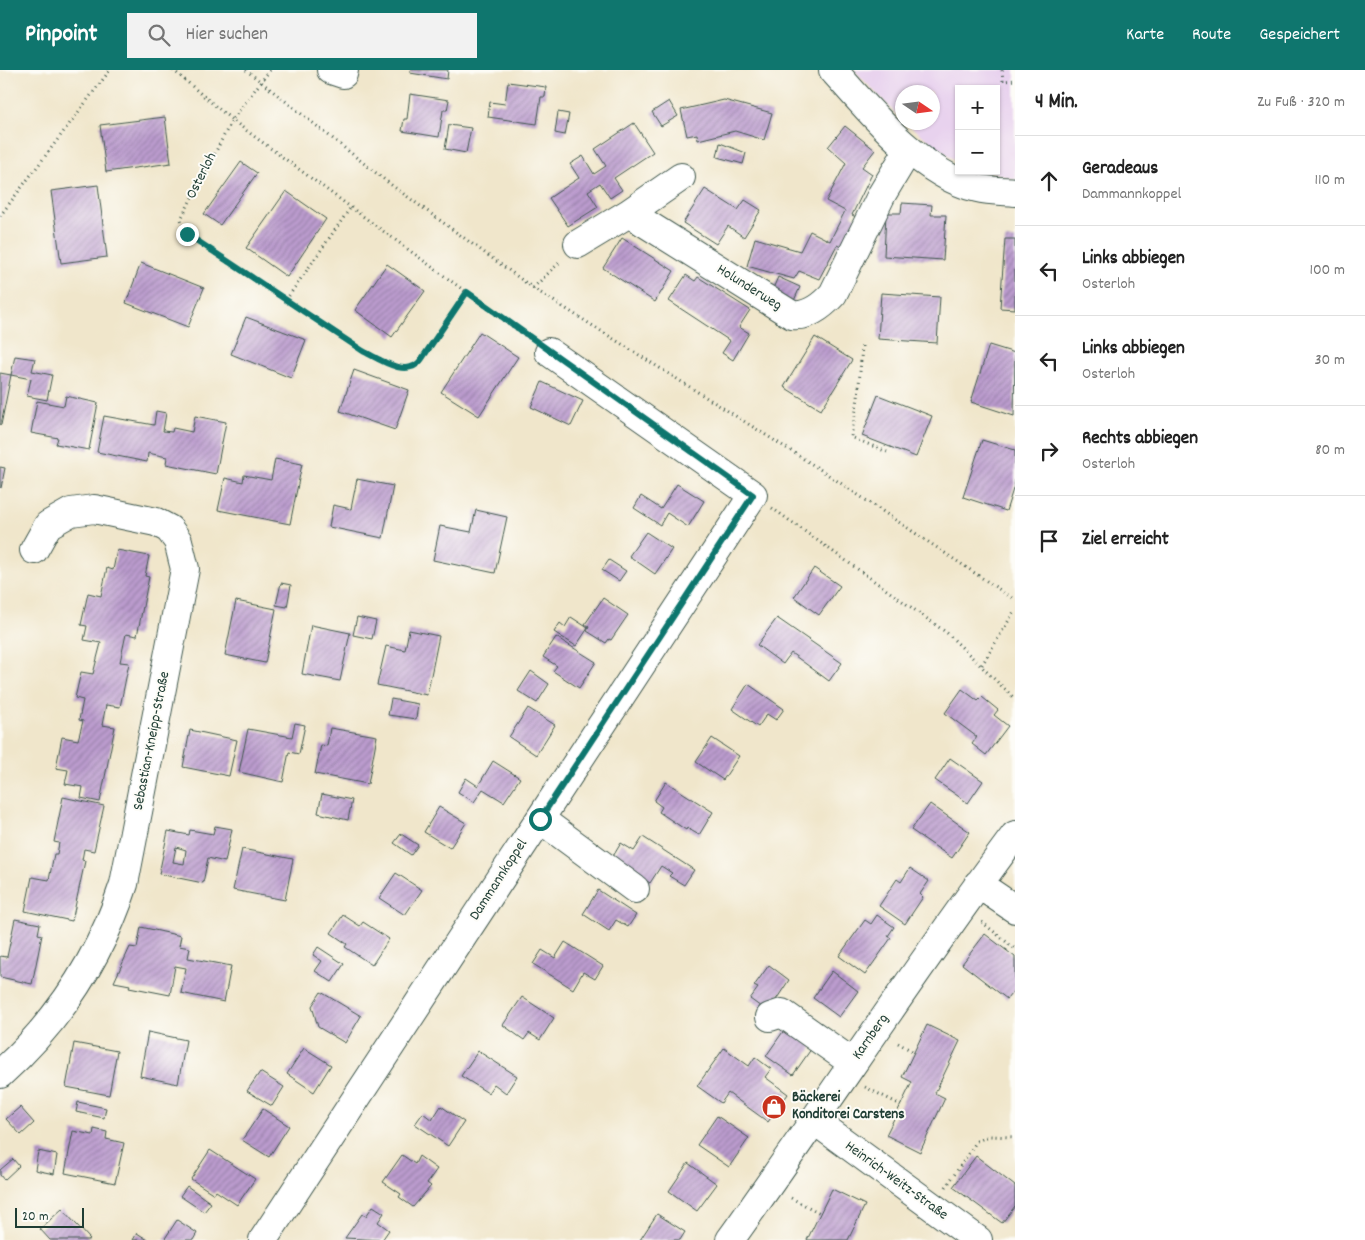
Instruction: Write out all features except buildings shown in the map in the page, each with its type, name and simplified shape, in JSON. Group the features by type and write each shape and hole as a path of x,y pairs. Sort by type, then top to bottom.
{"street":[{"path":"331,70 343,74 344,70"},
{"path":"833,70 909,149 930,165 969,186 1015,192"},
{"name":"Holunderweg","path":"629,213 792,315 801,315 821,306 833,294 882,194 909,149"},
{"path":"578,244 629,213 681,177"},
{"path":"549,352 753,495"},
{"name":"Dammannkoppel","path":"263,1240 753,495"},
{"name":"Sebastian-Kneipp-Straße","path":"0,1074 35,1038 73,991 97,952 115,913 127,870 185,569 178,540 169,529 148,520 94,509 71,512 48,525 34,550"},
{"path":"540,819 635,889"},
{"name":"Karnberg","path":"730,1240 815,1121 961,908 1015,834"},
{"path":"978,884 1015,909"},
{"path":"770,1017 782,1013 849,1069"},
{"name":"Heinrich-Weitz-Straße","path":"815,1121 978,1240"}],"path":[{"path":"0,216 110,70"},
{"path":"173,70 232,120 549,352"},
{"path":"246,70 390,184 533,288 818,468 1015,600"},
{"path":"232,120 270,70"},
{"path":"1002,70 1003,81 1015,80"},
{"name":"Osterloh","path":"232,120 181,219 181,225 193,239 363,351 408,369 417,366 467,292"},
{"path":"286,300 351,207"},
{"path":"533,288 578,244"},
{"path":"862,346 858,398 850,437 887,452"},
{"path":"753,495 947,633 1015,699"},
{"path":"982,665 1015,610"},
{"path":"961,908 1015,949"},
{"path":"1006,950 1009,945"},
{"path":"849,1069 901,1105"},
{"path":"932,1208 977,1141 989,1136 1015,1137"},
{"path":"768,1186 820,1213"}],"shaded area":[{"path":"854,70 1015,70 1015,180 1000,175 1000,85 955,85 955,159 915,130 940,130 940,85 895,85 895,113"}],"place":[{"name":"Bäckerei Konditorei Carstens","path":"774,1107"}],"route":[{"path":"187,234 363,351 402,368 413,369 417,366 467,292 753,495 540,819"}]}
